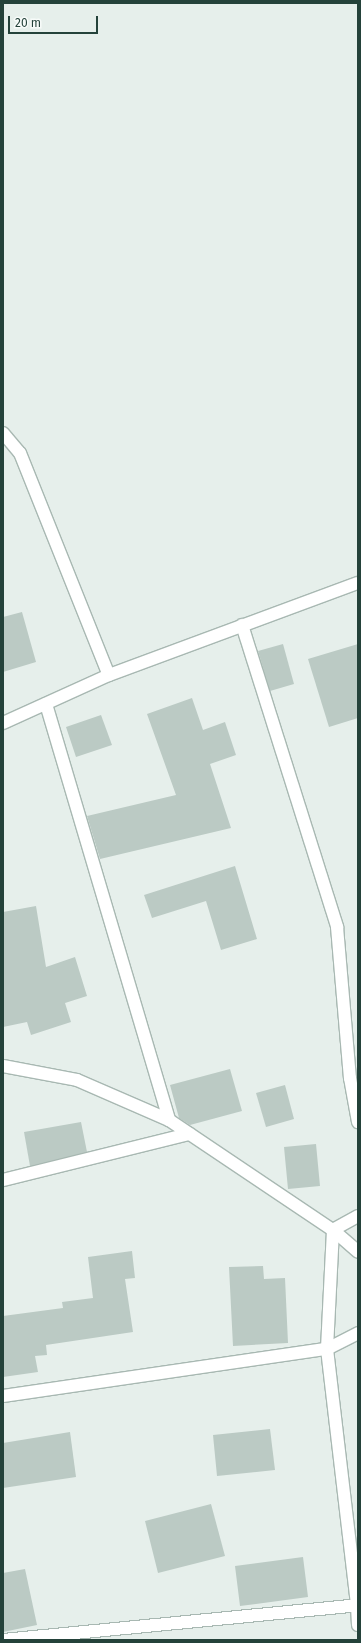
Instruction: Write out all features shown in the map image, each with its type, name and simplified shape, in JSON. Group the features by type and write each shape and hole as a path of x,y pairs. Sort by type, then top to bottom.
{"street":[{"path":"3,433 20,453 109,675"},
{"path":"3,723 109,675 358,583"},
{"path":"242,626 337,927 350,1078 358,1122"},
{"path":"46,704 169,1120"},
{"path":"3,1066 77,1080 169,1120 333,1230 358,1252"},
{"path":"3,1180 189,1134"},
{"path":"333,1230 358,1216"},
{"path":"333,1230 327,1349 358,1605 358,1625"},
{"path":"3,1396 327,1349 358,1333"},
{"path":"3,1640 358,1605"}],"building":[{"path":"22,612 36,662 3,672 3,617"},
{"path":"283,644 294,684 270,691 258,651"},
{"path":"358,644 358,718 329,727 308,659"},
{"path":"192,698 203,730 225,722 236,755 210,764 231,828 100,859 87,816 176,795 147,714"},
{"path":"101,715 112,745 76,757 66,727"},
{"path":"235,866 257,939 221,950 206,901 152,918 144,895"},
{"path":"36,906 46,967 75,957 87,996 65,1003 71,1022 31,1035 27,1022 3,1027 3,912"},
{"path":"230,1069 242,1111 190,1125 179,1118 170,1085"},
{"path":"285,1085 294,1119 266,1127 256,1093"},
{"path":"81,1122 87,1152 30,1166 24,1132"},
{"path":"316,1144 320,1186 288,1189 284,1147"},
{"path":"132,1251 135,1278 125,1279 133,1332 46,1345 47,1355 35,1356 38,1372 3,1377 3,1316 63,1308 62,1302 93,1298 88,1257"},
{"path":"263,1266 264,1279 285,1278 288,1343 233,1346 229,1267"},
{"path":"270,1429 275,1470 217,1476 213,1435"},
{"path":"70,1432 76,1477 3,1488 3,1443"},
{"path":"211,1504 225,1556 158,1573 145,1521"},
{"path":"303,1557 308,1597 240,1606 235,1566"},
{"path":"25,1569 37,1625 3,1632 3,1573"}]}
